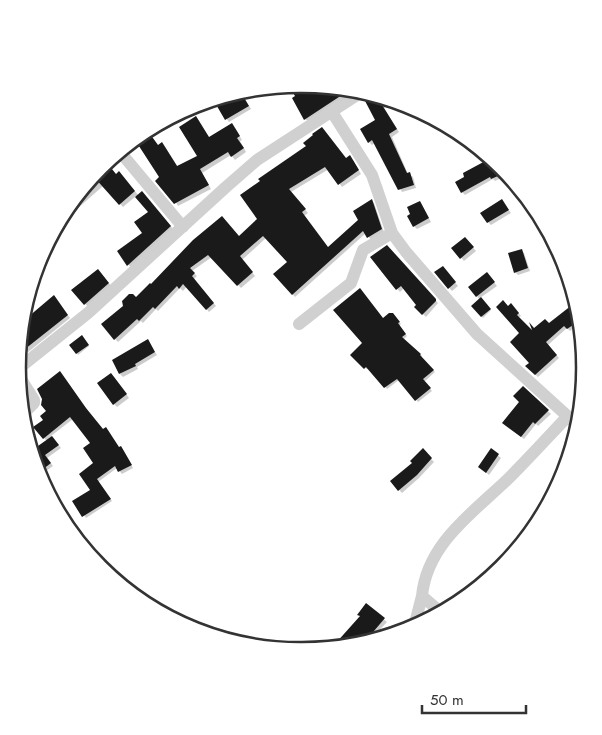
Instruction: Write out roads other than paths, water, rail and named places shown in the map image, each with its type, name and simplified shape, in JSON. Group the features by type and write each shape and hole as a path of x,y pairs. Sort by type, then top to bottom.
{"street":[{"path":"26,362 88,313 257,160 352,98"},
{"path":"332,112 372,175 392,233 406,252 477,334 570,418"},
{"path":"124,158 183,227"},
{"path":"299,324 351,283 363,250 392,233"},
{"path":"28,390 34,400 34,403 30,407"},
{"path":"416,617 422,596 422,587 429,565 440,546 458,526 570,420"},
{"path":"422,596 435,607"}]}
